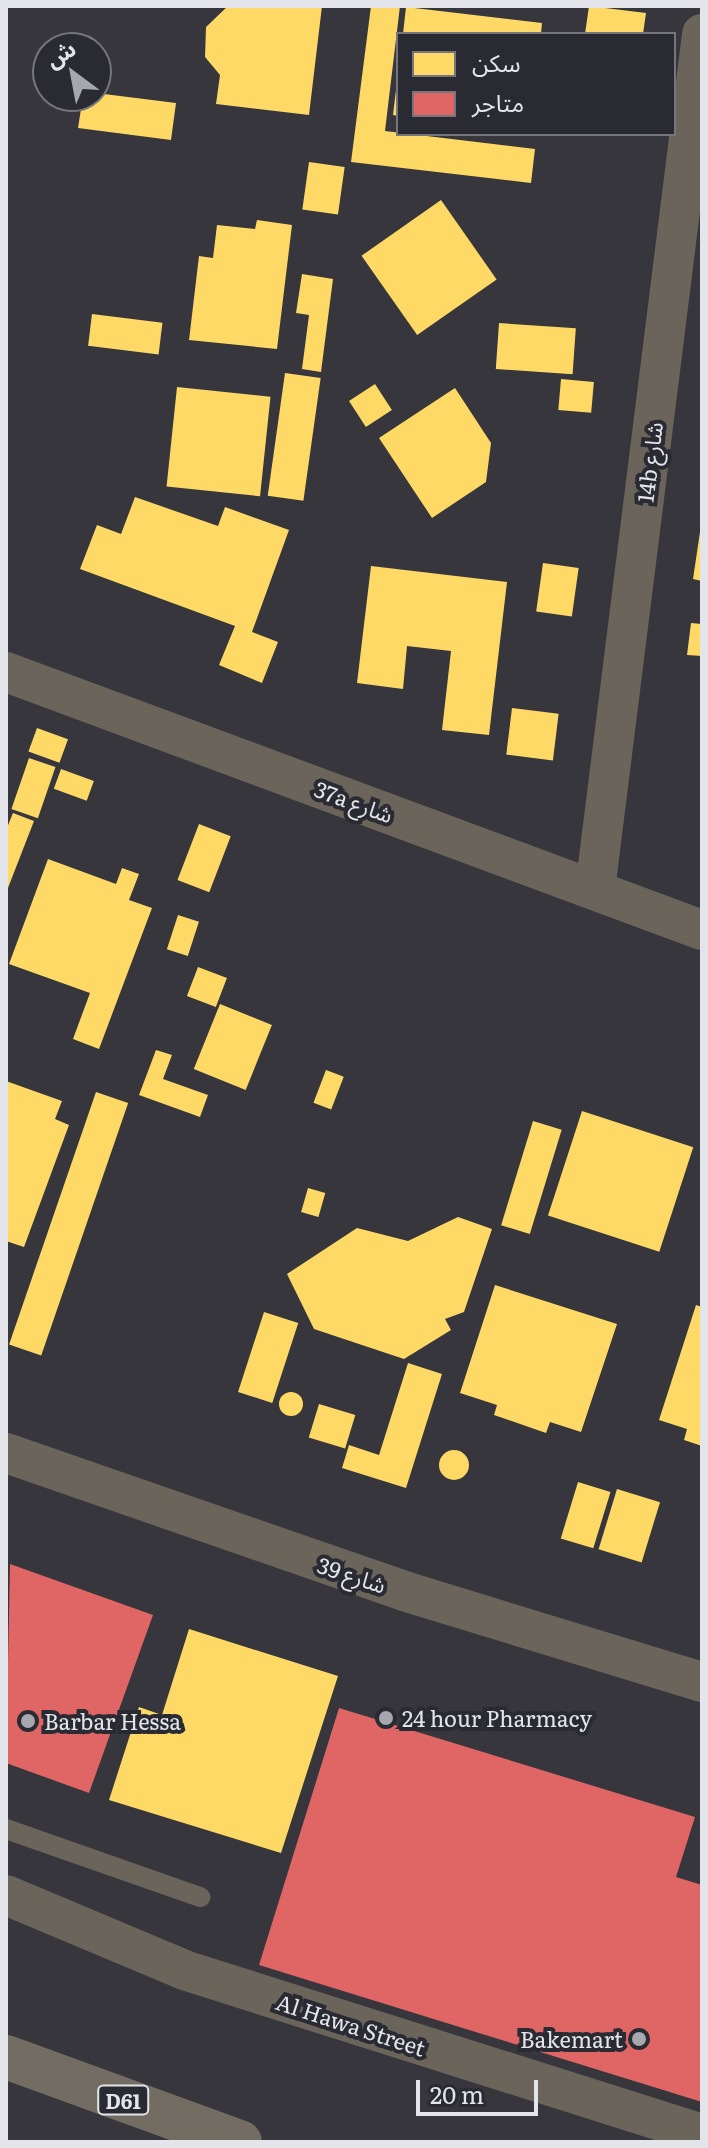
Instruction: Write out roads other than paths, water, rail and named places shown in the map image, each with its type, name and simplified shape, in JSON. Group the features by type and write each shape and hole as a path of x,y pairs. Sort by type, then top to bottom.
{"main road":[{"name":"D61","path":"6,2057 240,2142"}],"street":[{"name":"14b شارع","path":"595,890 702,34"},
{"name":"37a شارع","path":"6,672 702,930"},
{"name":"شارع 39","path":"6,1453 390,1586 702,1682"},
{"name":"Al Hawa Street","path":"6,1895 184,1970 702,2134"}],"lane":[{"path":"6,1829 200,1897"}],"place":[{"name":"24 hour Pharmacy","path":"386,1718"},
{"name":"Barbar Hessa","path":"28,1721"},
{"name":"Bakemart","path":"639,2039"}]}
